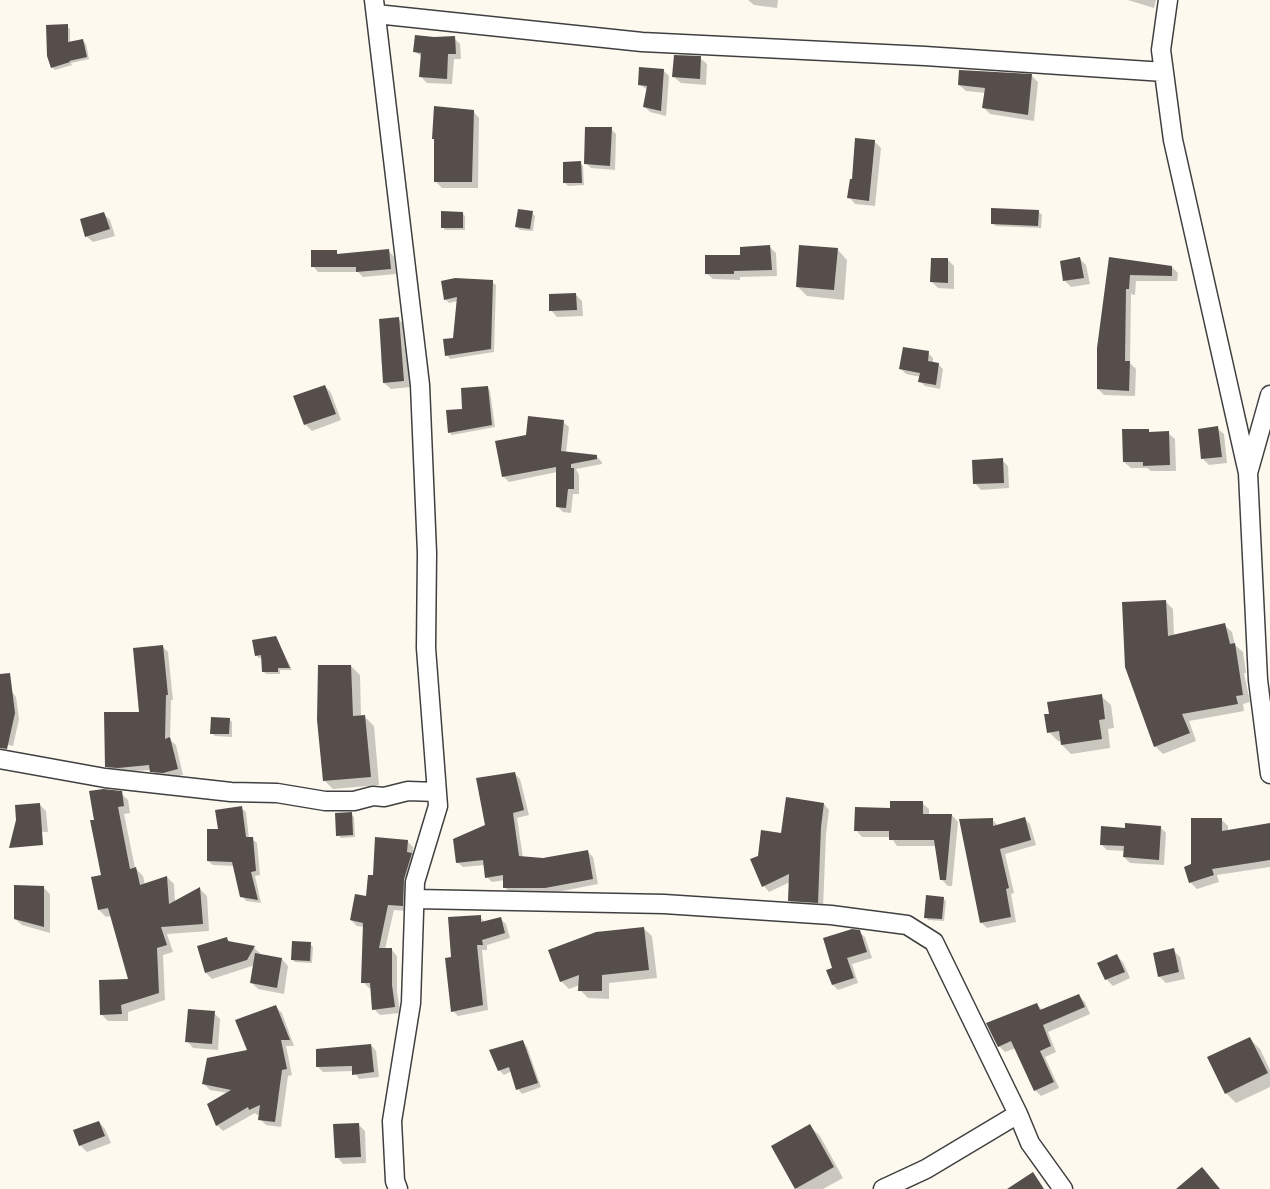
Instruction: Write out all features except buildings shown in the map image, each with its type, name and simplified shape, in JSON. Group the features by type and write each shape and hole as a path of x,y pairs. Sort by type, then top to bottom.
{"street":[{"path":"1168,0 1161,50 1173,140 1248,473 1258,680 1270,774"},
{"path":"398,1189 395,1180 392,1121 411,1003 415,882 438,806 426,648 427,554 420,385 375,7 642,42 925,56 1164,72"},
{"path":"1248,473 1270,395"},
{"path":"0,759 105,778 231,792 277,793 325,801 354,801 408,791 437,792"},
{"path":"416,900 664,904 831,915 907,925 934,942 1030,1143 1062,1189"},
{"path":"883,1189 926,1168 1018,1114"}]}
